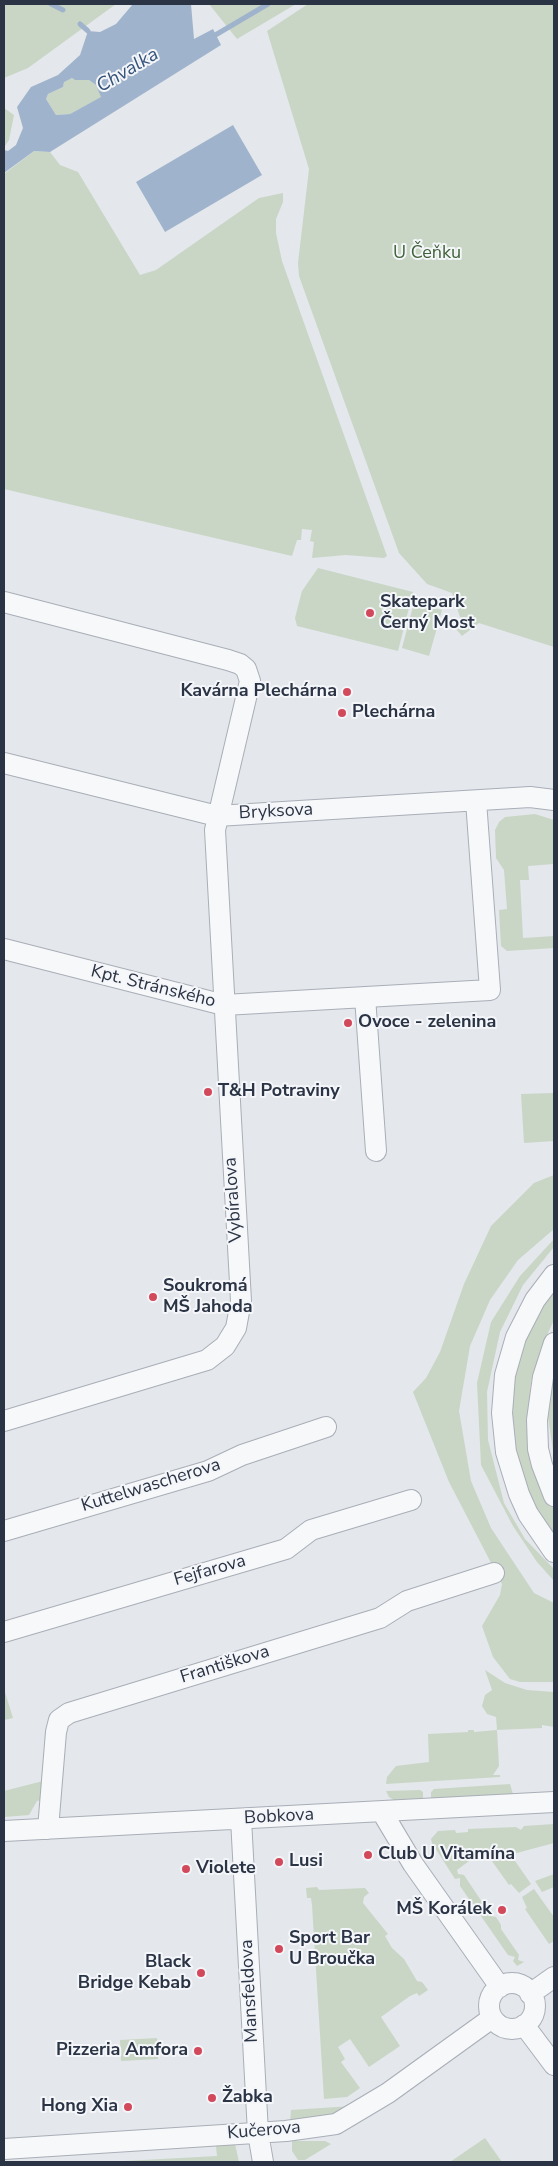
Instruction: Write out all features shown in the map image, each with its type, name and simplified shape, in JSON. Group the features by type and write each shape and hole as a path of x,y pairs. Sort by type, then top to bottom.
{"street":[{"name":"Vybíralova","path":"4,602 228,660 240,664 246,669 250,681 217,816 215,850 241,1300 236,1328 225,1346 207,1360 4,1421"},
{"name":"Bryksova","path":"4,763 217,816 530,797 554,800"},
{"name":"Kpt. Stránského","path":"4,949 224,1005 490,990 476,801"},
{"path":"365,996 376,1151"},
{"path":"554,1275 535,1300 516,1336 506,1375 502,1414 506,1452 519,1494 528,1514 554,1552"},
{"path":"554,1343 543,1377 537,1420 542,1465 554,1496"},
{"name":"Kuttelwascherova","path":"4,1531 208,1471 242,1455 326,1427"},
{"name":"Fejfarova","path":"4,1632 286,1549 311,1530 411,1500"},
{"name":"Františkova","path":"48,1829 56,1732 59,1720 70,1712 380,1618 407,1601 494,1572"},
{"name":"Bobkova","path":"4,1831 554,1802"},
{"path":"382,1812 413,1864 500,1987"},
{"name":"Mansfeldova","path":"241,1819 258,2133 263,2162"},
{"path":"530,1994 554,1977"},
{"path":"512,1984 519,1985 530,1994 534,2000 533,2014 524,2025 511,2029 497,2024 492,2018 490,1998 500,1987 512,1984"},
{"name":"Kučerova","path":"4,2149 258,2133 336,2124 388,2093 492,2018"},
{"path":"524,2025 554,2065"}],"green space":[{"path":"4,4 116,4 28,68 4,78"},
{"path":"209,4 296,4 237,39"},
{"name":"U Čeňku","path":"308,4 554,4 554,647 479,623 462,636 456,629 467,620 460,617 452,593 427,584 399,553 299,276 298,263 309,169 267,31"},
{"path":"72,78 76,80 89,80 96,85 102,97 70,114 56,115 46,99 48,94 63,87 64,81"},
{"path":"4,108 14,115 9,140 5,146"},
{"path":"34,151 50,152 60,165 78,172 140,275 156,270 259,198 283,193 283,202 276,219 276,233 282,261 387,556 384,558 346,555 312,558 314,542 310,541 312,530 302,529 301,540 297,540 292,556 4,489 4,174"},
{"name":"Skatepark Černý Most","path":"318,568 413,592 398,651 297,626 295,618 302,591"},
{"path":"414,603 442,610 429,656 402,648"},
{"path":"535,814 554,820 554,864 528,866 529,880 520,880 523,938 554,936 554,948 507,951 501,946 499,910 507,909 504,870 496,858 495,830 499,822 505,817"},
{"path":"554,1093 554,1141 524,1143 521,1094"},
{"path":"554,1175 554,1229 518,1260 490,1300 470,1346 459,1411 471,1481 491,1528 534,1593 554,1603 554,1682 520,1682 510,1679 493,1657 482,1626 500,1595 502,1584 449,1482 413,1392 426,1378 440,1352 464,1284 491,1226 534,1183"},
{"path":"554,1239 554,1247 523,1285 500,1332 487,1392 488,1440 504,1503 525,1539 554,1569 554,1581 537,1562 513,1526 481,1465 477,1383 491,1322 520,1276"},
{"path":"554,1284 554,1320 541,1348 531,1382 528,1425 542,1481 554,1506 554,1543 521,1491 507,1414 514,1366 541,1300"},
{"path":"554,1368 554,1457 548,1417 550,1381"},
{"path":"485,1670 505,1683 527,1690 554,1692 554,1727 542,1725 542,1728 497,1730 496,1717 487,1714 482,1706 485,1695 492,1690"},
{"path":"4,1689 13,1718 4,1720"},
{"path":"468,1730 474,1730 474,1732 497,1730 499,1766 493,1775 500,1775 500,1777 386,1784 387,1777 396,1766 429,1762 428,1734 468,1732"},
{"path":"43,1781 42,1800 37,1801 29,1815 4,1817 4,1791"},
{"path":"510,1784 513,1794 431,1799 431,1792 434,1789"},
{"path":"420,1790 423,1792 423,1800 396,1801 389,1797 386,1791"},
{"path":"554,1824 554,1843 513,1854 513,1858 531,1884 519,1893 511,1884 509,1885 484,1850 457,1870 458,1874 464,1875 482,1902 486,1902 491,1910 490,1916 496,1917 501,1925 501,1929 519,1955 518,1960 524,1962 517,1966 513,1961 515,1957 508,1955 460,1886 460,1878 455,1879 431,1839 438,1831 455,1830 456,1833 468,1832 468,1829 516,1827 521,1830 524,1826"},
{"path":"554,1874 554,1887 542,1892 535,1881"},
{"path":"317,1887 319,1890 365,1888 369,1893 364,1897 363,1903 388,1934 385,1936 392,1948 404,1959 417,1981 422,1982 428,1990 419,1996 417,1993 410,1996 381,2017 400,2046 369,2067 350,2039 338,2047 345,2059 341,2062 360,2088 347,2097 324,2099 312,1905 311,1898 307,1898 306,1888"},
{"path":"534,1889 554,1917 554,1941 549,1944 525,1909 527,1908 522,1897"},
{"path":"157,2038 158,2059 121,2061 120,2040"},
{"path":"352,2106 339,2115 290,2124 291,2110"},
{"path":"485,2138 502,2162 450,2162"},
{"path":"292,2141 325,2141 331,2144 305,2160 298,2160 292,2151"},
{"path":"235,2144 239,2162 106,2162 217,2156 216,2146"}],"water":[{"path":"133,4 191,4 194,39 213,29 221,45 50,152 34,151 4,173 4,150 8,151 16,145 23,128 17,107 31,87 58,75 80,55 88,31 100,32 116,24","holes":["72,78 75,80 89,80 96,85 101,97 70,114 56,115 46,99 48,94 63,87 64,82"]},
{"path":"233,125 262,175 165,232 136,182"}],"waterway":[{"path":"51,4 63,10"},
{"name":"Chvalka","path":"212,37 268,4"},
{"path":"80,24 88,31"}],"place":[{"name":"Skatepark Černý Most","path":"370,613"},
{"name":"Kavárna Plechárna","path":"347,692"},
{"name":"Plechárna","path":"342,713"},
{"name":"Ovoce - zelenina","path":"348,1023"},
{"name":"T&H Potraviny","path":"208,1092"},
{"name":"Soukromá MŠ Jahoda","path":"153,1297"},
{"name":"Club U Vitamína","path":"368,1855"},
{"name":"Lusi","path":"279,1862"},
{"name":"Violete","path":"186,1869"},
{"name":"MŠ Korálek","path":"502,1910"},
{"name":"Sport Bar U Broučka","path":"279,1949"},
{"name":"Black Bridge Kebab","path":"201,1973"},
{"name":"Pizzeria Amfora","path":"198,2051"},
{"name":"Žabka","path":"212,2098"},
{"name":"Hong Xia","path":"128,2107"}]}
